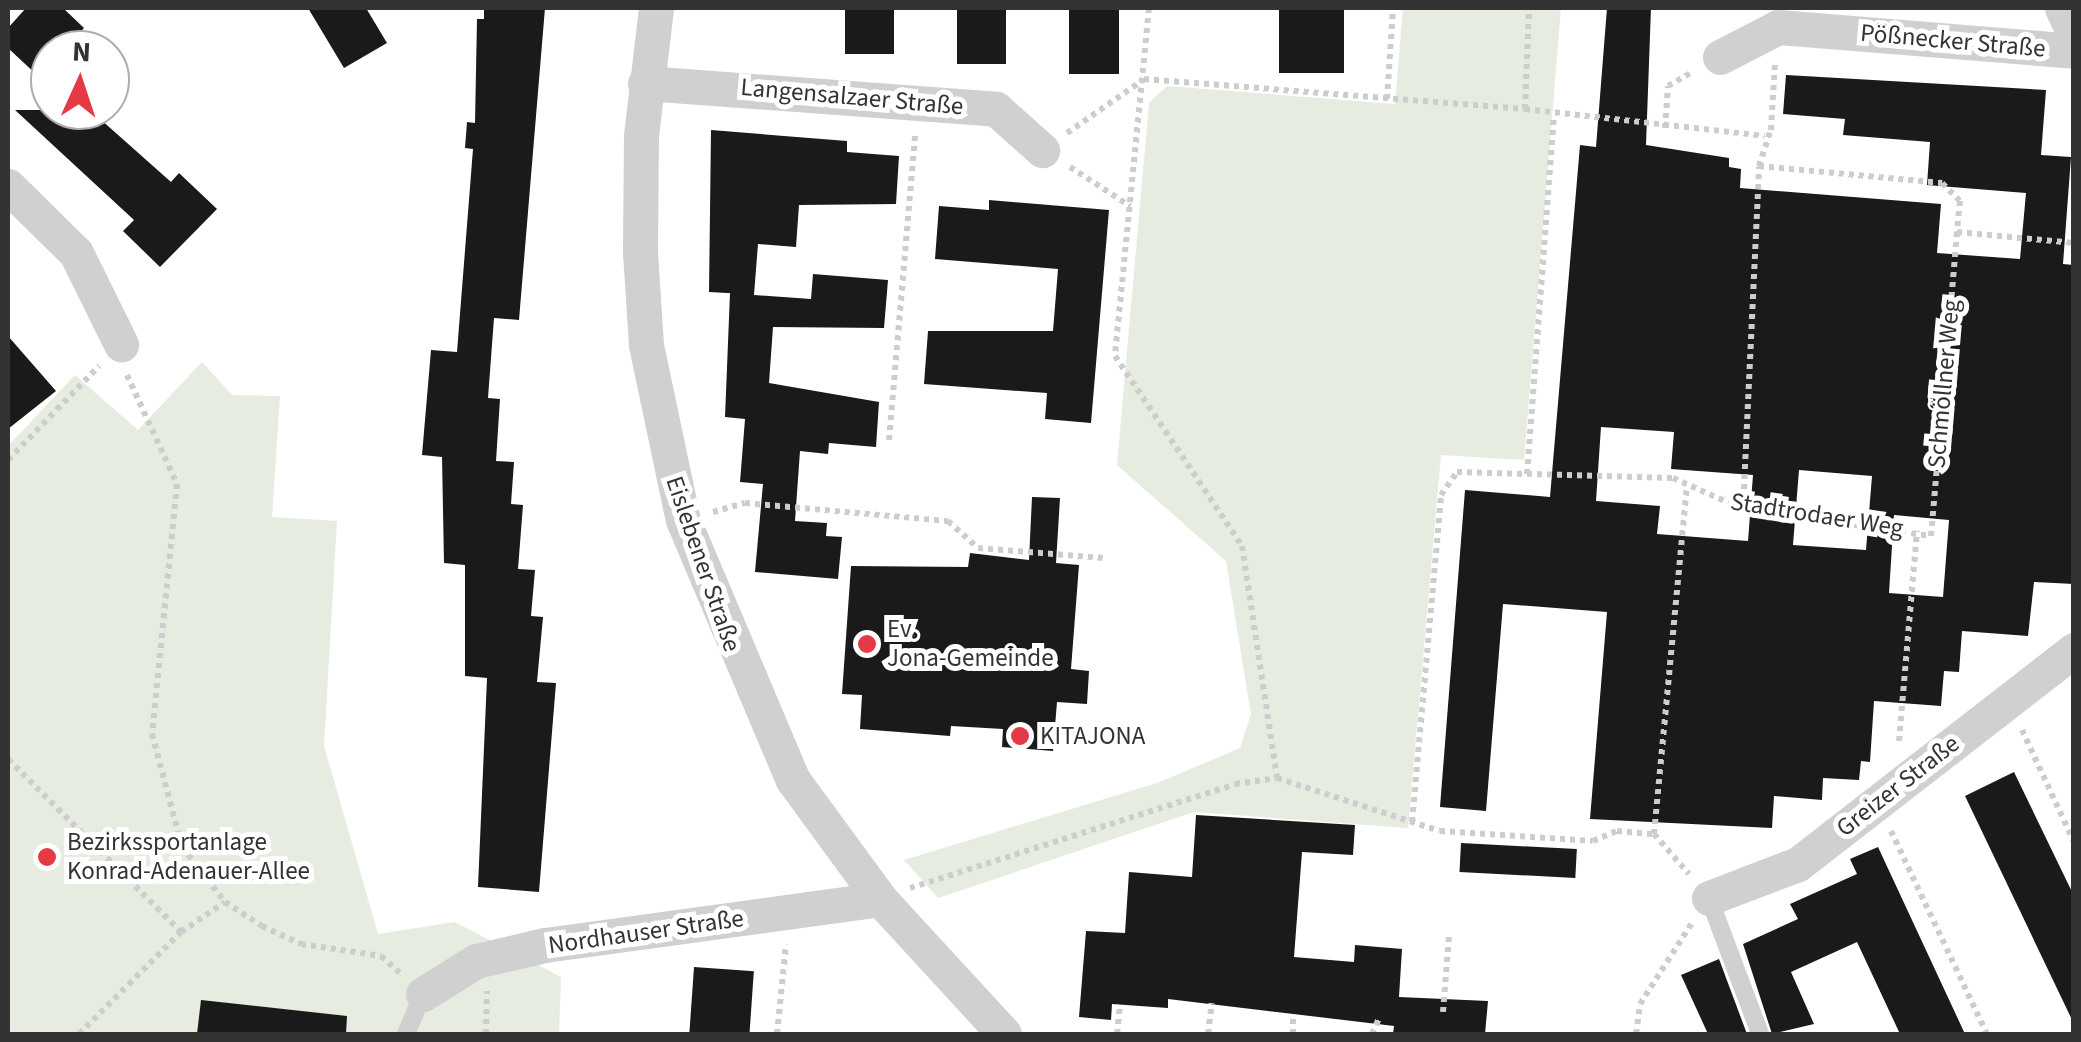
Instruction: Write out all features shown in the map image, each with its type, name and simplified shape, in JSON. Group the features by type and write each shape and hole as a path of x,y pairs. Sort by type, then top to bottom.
{"street":[{"name":"Eislebener Straße","path":"656,8 646,83 646,345 683,520 792,780 880,900 1004,1034"},
{"path":"2062,8 2074,34"},
{"path":"1720,57 1778,27"},
{"name":"Pößnecker Straße","path":"1778,27 2074,50"},
{"name":"Langensalzaer Straße","path":"646,83 996,109 1042,150"},
{"path":"8,186 76,253 121,344"},
{"name":"Greizer Straße","path":"1709,898 1798,864 2074,650"},
{"name":"Nordhauser Straße","path":"423,994 476,962 545,945 880,900"}],"lane":[{"path":"1709,898 1760,1034"},
{"path":"406,1034 423,994"}],"path":[{"path":"1149,8 1116,356 1242,546 1277,778"},
{"path":"1387,99 1393,8"},
{"path":"1526,109 1528,8"},
{"path":"1742,509 1759,166 1778,27"},
{"path":"1665,128 1668,86 1720,57"},
{"path":"1130,206 1042,150 1144,79 1526,109 1554,118 1764,136"},
{"path":"889,440 917,103"},
{"path":"1412,822 1440,495 1458,472 1527,474 1554,118"},
{"name":"Schmöllner Weg","path":"1759,166 1942,183 1960,201 1931,536"},
{"path":"1957,232 2074,243"},
{"path":"8,460 121,344"},
{"path":"121,344 130,391 177,484 152,734 182,847 224,902 301,944 381,956 423,994"},
{"name":"Stadtrodaer Weg","path":"1527,474 1673,478 1687,488 1742,509 1931,536"},
{"path":"1654,834 1687,488"},
{"path":"683,520 745,503 948,521 978,548 1104,558"},
{"path":"1917,531 1886,796 1987,1034"},
{"path":"2009,698 2074,842"},
{"path":"8,759 181,932"},
{"path":"880,900 1235,784 1277,778 1412,822 1594,841 1617,831 1654,834 1709,898 1640,1004 1636,1034"},
{"path":"79,1034 181,932 224,902"},
{"path":"777,1034 788,913"},
{"path":"1444,1012 1450,936"},
{"path":"1208,1034 1212,1003"},
{"path":"1117,1034 1120,1004"},
{"path":"1293,1018 1293,1034"},
{"path":"1372,1034 1379,1018"}],"shaded area":[{"path":"1403,8 1561,8 1524,460 1441,455 1408,828 1194,812 938,898 904,860 1160,782 1240,748 1251,714 1226,561 1117,465 1149,103 1167,86 1395,104"},
{"path":"202,362 232,395 280,396 272,517 337,521 324,746 378,934 455,922 561,977 559,1034 8,1034 8,446 75,375 138,430"}],"building":[{"path":"26,8 63,8 84,28 30,30 30,69 8,48 8,28"},
{"path":"308,8 366,8 387,43 344,68"},
{"path":"484,8 545,8 519,320 494,318 488,398 500,399 496,461 514,462 511,504 523,505 518,569 535,570 531,616 543,617 537,682 556,683 539,892 478,887 487,678 465,676 465,565 444,563 442,457 422,455 431,350 457,352 473,149 465,148 467,122 475,123 477,19 484,19"},
{"path":"845,8 894,8 894,54 845,54"},
{"path":"957,8 1006,8 1006,64 957,64"},
{"path":"1069,8 1119,8 1119,74 1069,74"},
{"path":"1279,8 1344,8 1344,73 1279,73"},
{"path":"1607,8 1651,8 1646,145 1729,158 1729,167 1741,169 1740,188 1941,204 1937,253 2020,259 2026,193 1927,185 1930,142 1843,135 1845,119 1783,114 1786,75 2046,90 2041,155 2071,157 2063,264 2074,265 2074,584 2034,582 2028,636 1962,631 1959,672 1944,671 1941,706 1874,701 1870,762 1861,761 1859,780 1823,778 1822,800 1774,796 1772,828 1590,819 1607,612 1503,604 1486,811 1440,807 1465,490 1550,497 1580,145 1596,147","holes":["1601,427 1674,432 1671,469 1753,475 1748,541 1657,534 1660,506 1596,501","1799,470 1872,476 1866,550 1793,545","1894,515 1949,520 1943,597 1889,593"]},
{"path":"15,110 30,110 30,124"},
{"path":"37,130 112,130 171,182 179,173 217,209 160,267 123,231 134,220"},
{"path":"711,130 847,141 847,152 899,156 896,204 799,205 796,247 758,244 754,295 811,299 813,274 888,280 884,328 773,327 769,383 879,402 876,447 829,443 828,454 800,451 795,521 827,523 826,536 842,537 838,579 755,572 763,484 740,482 745,419 725,417 730,293 709,292"},
{"path":"989,200 1109,210 1091,423 1045,419 1047,393 924,384 928,331 1053,331 1058,269 935,259 939,206 989,210"},
{"path":"8,336 56,391 8,429"},
{"path":"1032,497 1060,498 1056,563 1079,565 1071,669 1089,671 1087,704 1057,702 1053,751 1002,747 1003,729 951,726 950,736 860,729 862,695 842,694 851,566 968,567 970,553 1029,560"},
{"path":"2014,772 2074,896 2074,1024 1965,796"},
{"path":"1196,815 1355,825 1353,855 1302,852 1294,957 1354,962 1355,945 1402,949 1399,997 1488,1001 1485,1034 1393,1034 1394,1026 1168,999 1168,1008 1112,1004 1111,1020 1079,1017 1086,931 1125,933 1129,872 1192,877"},
{"path":"1461,843 1577,849 1575,878 1459,872"},
{"path":"1878,847 1965,1034 1900,1034 1857,942 1791,972 1814,1024 1772,1034 1743,944 1798,919 1790,904 1857,874 1850,859"},
{"path":"1719,959 1747,1034 1708,1034 1681,975"},
{"path":"694,967 754,971 749,1034 689,1034"},
{"path":"201,1000 347,1016 346,1034 197,1034"}],"place":[{"name":"Ev. Jona-Gemeinde","path":"867,644"},
{"name":"KITAJONA","path":"1020,736"},
{"name":"Bezirkssportanlage Konrad-Adenauer-Allee","path":"47,857"}]}
